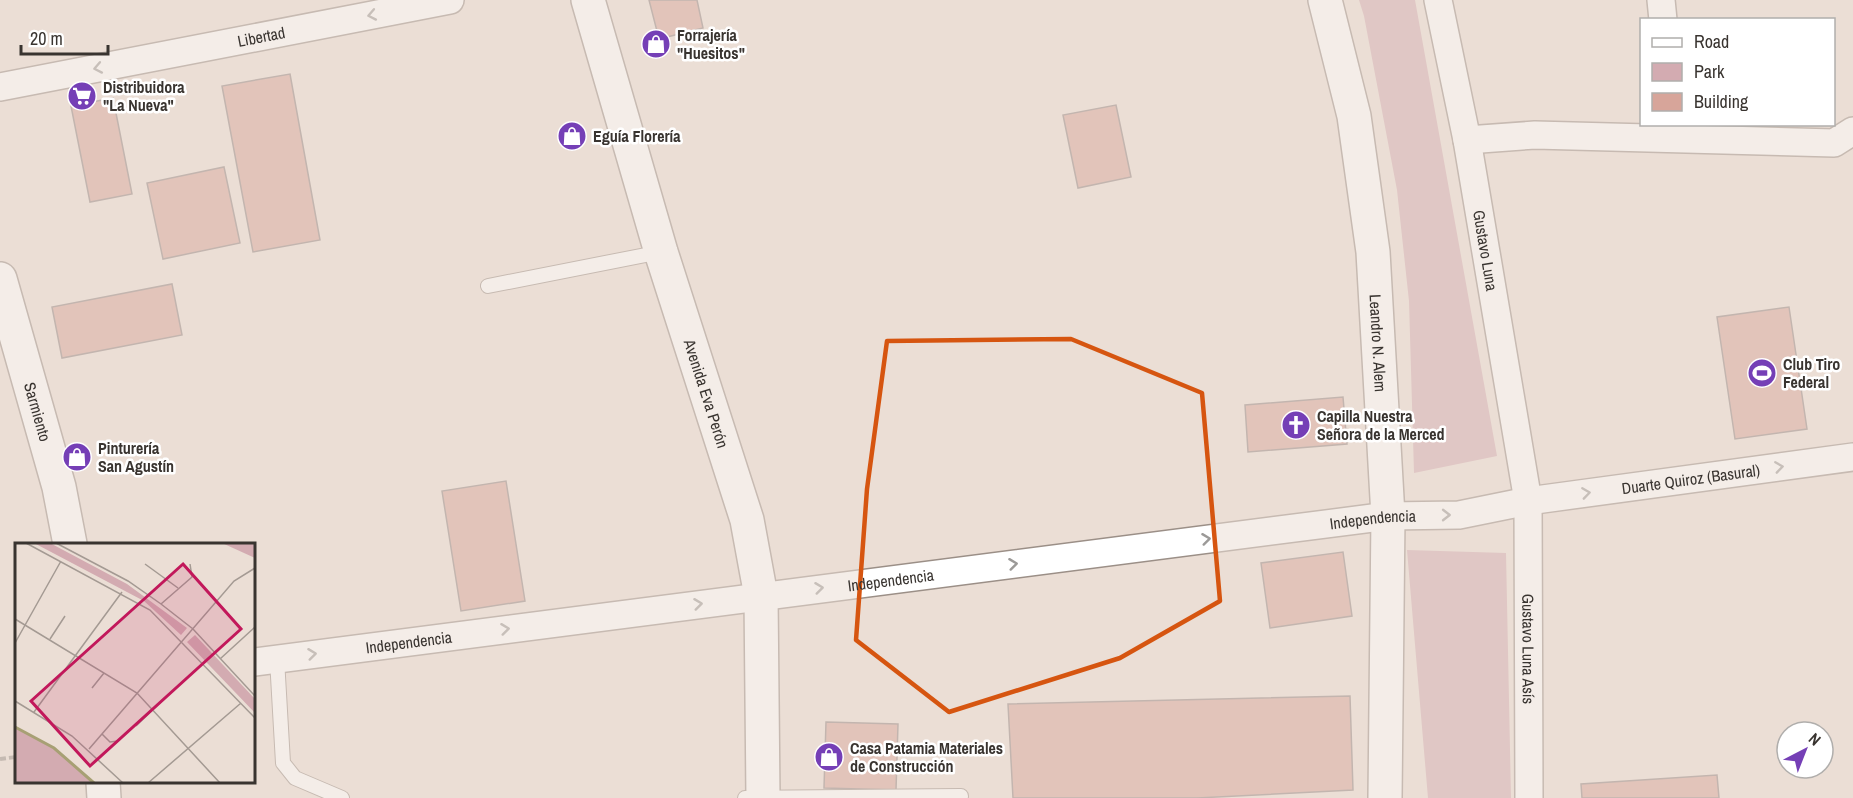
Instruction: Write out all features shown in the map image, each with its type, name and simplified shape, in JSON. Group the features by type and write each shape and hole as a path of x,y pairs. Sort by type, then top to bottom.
{"main road":[{"name":"Avenida Eva Perón","path":"588,0 661,252 747,520 761,596 757,798"},
{"name":"Leandro N. Alem","path":"1325,0 1354,116 1373,252 1388,516 1384,798"},
{"name":"Sarmiento","path":"0,279 59,487 70,543"},
{"path":"103,783 104,798"}],"street":[{"name":"Libertad","path":"0,87 450,0"},
{"name":"Gustavo Luna","path":"1438,0 1467,140 1528,501"},
{"path":"1661,0 1663,18"},
{"path":"1467,140 1536,135 1676,131 1834,142 1853,131"},
{"name":"Duarte Quiroz (Basural)","path":"1528,501 1853,457"},
{"name":"Independencia","path":"265,660 1388,516 1459,515 1528,501"},
{"name":"Gustavo Luna Asís","path":"1528,501 1529,798"}],"lane":[{"path":"488,286 661,252"},
{"path":"265,660 283,763 295,778 342,798"},
{"path":"757,798 961,796"}],"highlighted area":[{"path":"1071,339 1202,393 1220,601 1120,658 949,712 856,640 867,489 887,341"}],"green space":[{"path":"1359,0 1415,0 1497,456 1414,473 1409,301 1397,190"},
{"path":"1407,550 1506,553 1511,798 1428,798"}],"building":[{"path":"649,0 697,0 703,28 659,39"},
{"path":"290,74 320,240 253,252 222,86"},
{"path":"113,98 132,194 90,202 71,106"},
{"path":"1116,105 1131,177 1078,188 1063,115"},
{"path":"224,167 240,243 163,259 147,183"},
{"path":"172,284 182,335 62,358 52,307"},
{"name":"Club Tiro Federal","path":"1789,307 1807,429 1735,439 1717,317"},
{"name":"Capilla Nuestra Señora de la Merced","path":"1343,397 1347,444 1248,452 1245,405"},
{"path":"506,481 525,601 461,611 442,491"},
{"path":"1343,552 1352,616 1270,628 1261,563"},
{"path":"1350,696 1353,790 1197,798 1013,798 1008,704"},
{"path":"826,722 898,724 896,790 824,788"},
{"path":"1717,775 1719,798 1582,798 1581,784"}],"place":[{"name":"Forrajería \"Huesitos\"","path":"656,44"},
{"name":"Distribuidora \"La Nueva\"","path":"82,96"},
{"name":"Eguía Florería","path":"572,136"},
{"name":"Club Tiro Federal","path":"1762,373"},
{"name":"Capilla Nuestra Señora de la Merced","path":"1296,425"},
{"name":"Pinturería San Agustín","path":"77,457"},
{"name":"Casa Patamia Materiales de Construcción","path":"829,757"}]}
